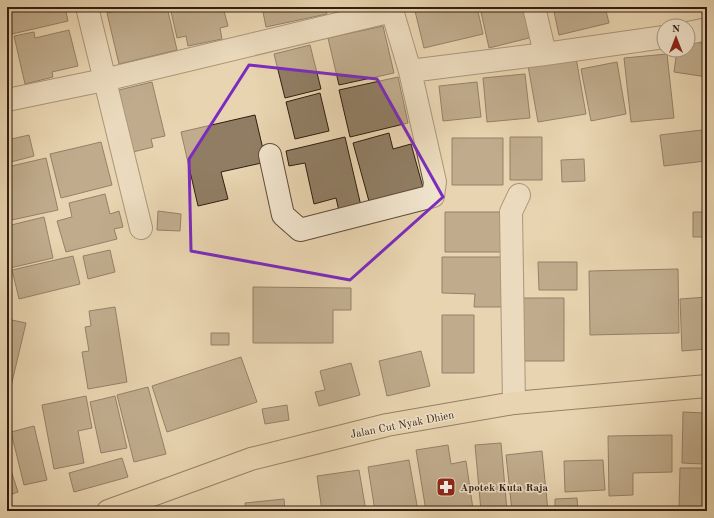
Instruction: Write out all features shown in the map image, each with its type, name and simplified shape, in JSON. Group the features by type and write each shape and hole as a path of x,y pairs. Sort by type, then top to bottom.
{"highway":[{"name":"Jalan Cut Nyak Dhien","path":"108,511 251,459 387,425 514,403 707,386"}],"street":[{"path":"87,7 141,228"},
{"path":"534,7 545,54"},
{"path":"7,100 104,80 392,9 410,71 435,182 433,196 300,230 283,215 270,155"},
{"path":"696,31 707,29"},
{"path":"410,71 656,38"},
{"path":"514,403 511,212 519,195"}],"highlighted area":[{"path":"249,65 377,79 443,197 350,280 191,251 189,159"}],"building":[{"path":"7,7 65,7 68,21 12,34"},
{"path":"104,7 121,7 105,11"},
{"path":"134,7 167,7 177,50 119,64 107,13"},
{"path":"170,7 223,7 228,26 220,28 222,39 188,46 186,36 177,38"},
{"path":"262,7 325,7 327,14 266,27"},
{"path":"414,7 477,7 483,34 424,48"},
{"path":"479,7 496,7 480,11"},
{"path":"501,7 526,7 533,37 489,48 481,12"},
{"path":"553,7 605,7 609,23 559,35"},
{"path":"383,26 394,73 339,85 328,38"},
{"path":"69,30 78,66 52,72 53,77 25,84 14,36 34,32 35,38"},
{"path":"696,42 707,44 707,77 674,72 676,58 696,58"},
{"path":"310,45 321,89 285,98 274,54"},
{"path":"575,52 586,114 538,122 527,60"},
{"path":"7,54 10,65 7,66"},
{"path":"656,55 656,58 667,58 674,118 631,122 624,58"},
{"path":"617,62 626,114 591,121 581,69"},
{"path":"525,74 530,118 487,122 483,78"},
{"path":"398,77 408,123 350,137 339,90"},
{"path":"152,82 165,136 151,139 153,147 129,153 115,91"},
{"path":"477,82 481,117 443,121 439,86"},
{"path":"320,93 329,131 295,139 286,102"},
{"path":"255,115 266,162 221,172 228,199 198,206 181,132"},
{"path":"702,130 705,161 664,166 660,135"},
{"path":"389,133 393,149 411,144 424,191 370,205 353,143"},
{"path":"29,135 34,156 7,163 7,140"},
{"path":"345,137 361,206 339,211 336,198 314,204 305,163 289,166 286,151"},
{"path":"510,137 542,137 542,180 510,180"},
{"path":"452,138 503,138 503,185 452,185"},
{"path":"101,142 112,185 61,198 50,154"},
{"path":"46,158 58,210 7,221 7,167"},
{"path":"584,159 585,181 562,182 561,160"},
{"path":"105,194 110,214 119,211 123,227 114,229 117,239 66,252 57,221 72,217 69,203"},
{"path":"158,211 181,214 180,231 157,230"},
{"path":"445,212 506,212 506,252 445,252"},
{"path":"693,212 707,212 707,237 693,237"},
{"path":"44,217 53,258 10,268 7,252 7,226"},
{"path":"110,250 115,272 88,279 83,256"},
{"path":"73,256 80,284 19,299 12,270"},
{"path":"442,257 508,257 508,307 474,307 475,294 442,293"},
{"path":"538,262 577,262 577,290 539,290"},
{"path":"678,269 679,333 590,335 589,271"},
{"path":"253,287 351,288 351,310 333,310 333,343 253,343"},
{"path":"707,297 707,349 682,351 680,299"},
{"path":"522,298 564,298 564,361 522,361"},
{"path":"115,307 127,382 88,389 82,352 89,351 85,327 91,326 89,311"},
{"path":"442,315 474,315 474,373 442,373"},
{"path":"7,319 26,323 8,399 7,399"},
{"path":"211,333 229,333 229,345 211,345"},
{"path":"421,351 430,386 387,396 379,361"},
{"path":"241,357 257,402 167,432 152,386"},
{"path":"351,363 360,395 319,406 315,392 325,390 320,371"},
{"path":"148,387 166,454 134,462 117,395"},
{"path":"86,396 92,428 78,431 84,463 54,469 42,405"},
{"path":"115,396 127,448 101,453 90,402"},
{"path":"287,405 289,420 265,424 262,409"},
{"path":"683,412 705,413 703,464 682,463"},
{"path":"707,417 707,460 705,460"},
{"path":"34,426 47,480 24,485 11,432"},
{"path":"672,435 672,472 633,473 633,495 609,496 608,436"},
{"path":"501,443 507,511 481,511 475,445"},
{"name":"Apotek Kuta Raja","path":"448,445 451,464 466,461 473,509 463,511 426,511 416,450"},
{"path":"542,451 548,511 512,511 506,455"},
{"path":"7,458 18,492 7,496"},
{"path":"122,458 128,477 74,492 69,473"},
{"path":"409,460 418,511 375,511 368,467"},
{"path":"603,460 605,490 565,492 564,461"},
{"path":"680,468 707,468 707,511 679,511"},
{"path":"359,470 366,511 322,511 317,476"},
{"path":"577,498 578,511 555,511 555,499"},
{"path":"284,499 285,511 246,511 245,503"},
{"path":"187,507 188,511 171,511"}],"place":[{"name":"Apotek Kuta Raja","path":"446,487"}]}
